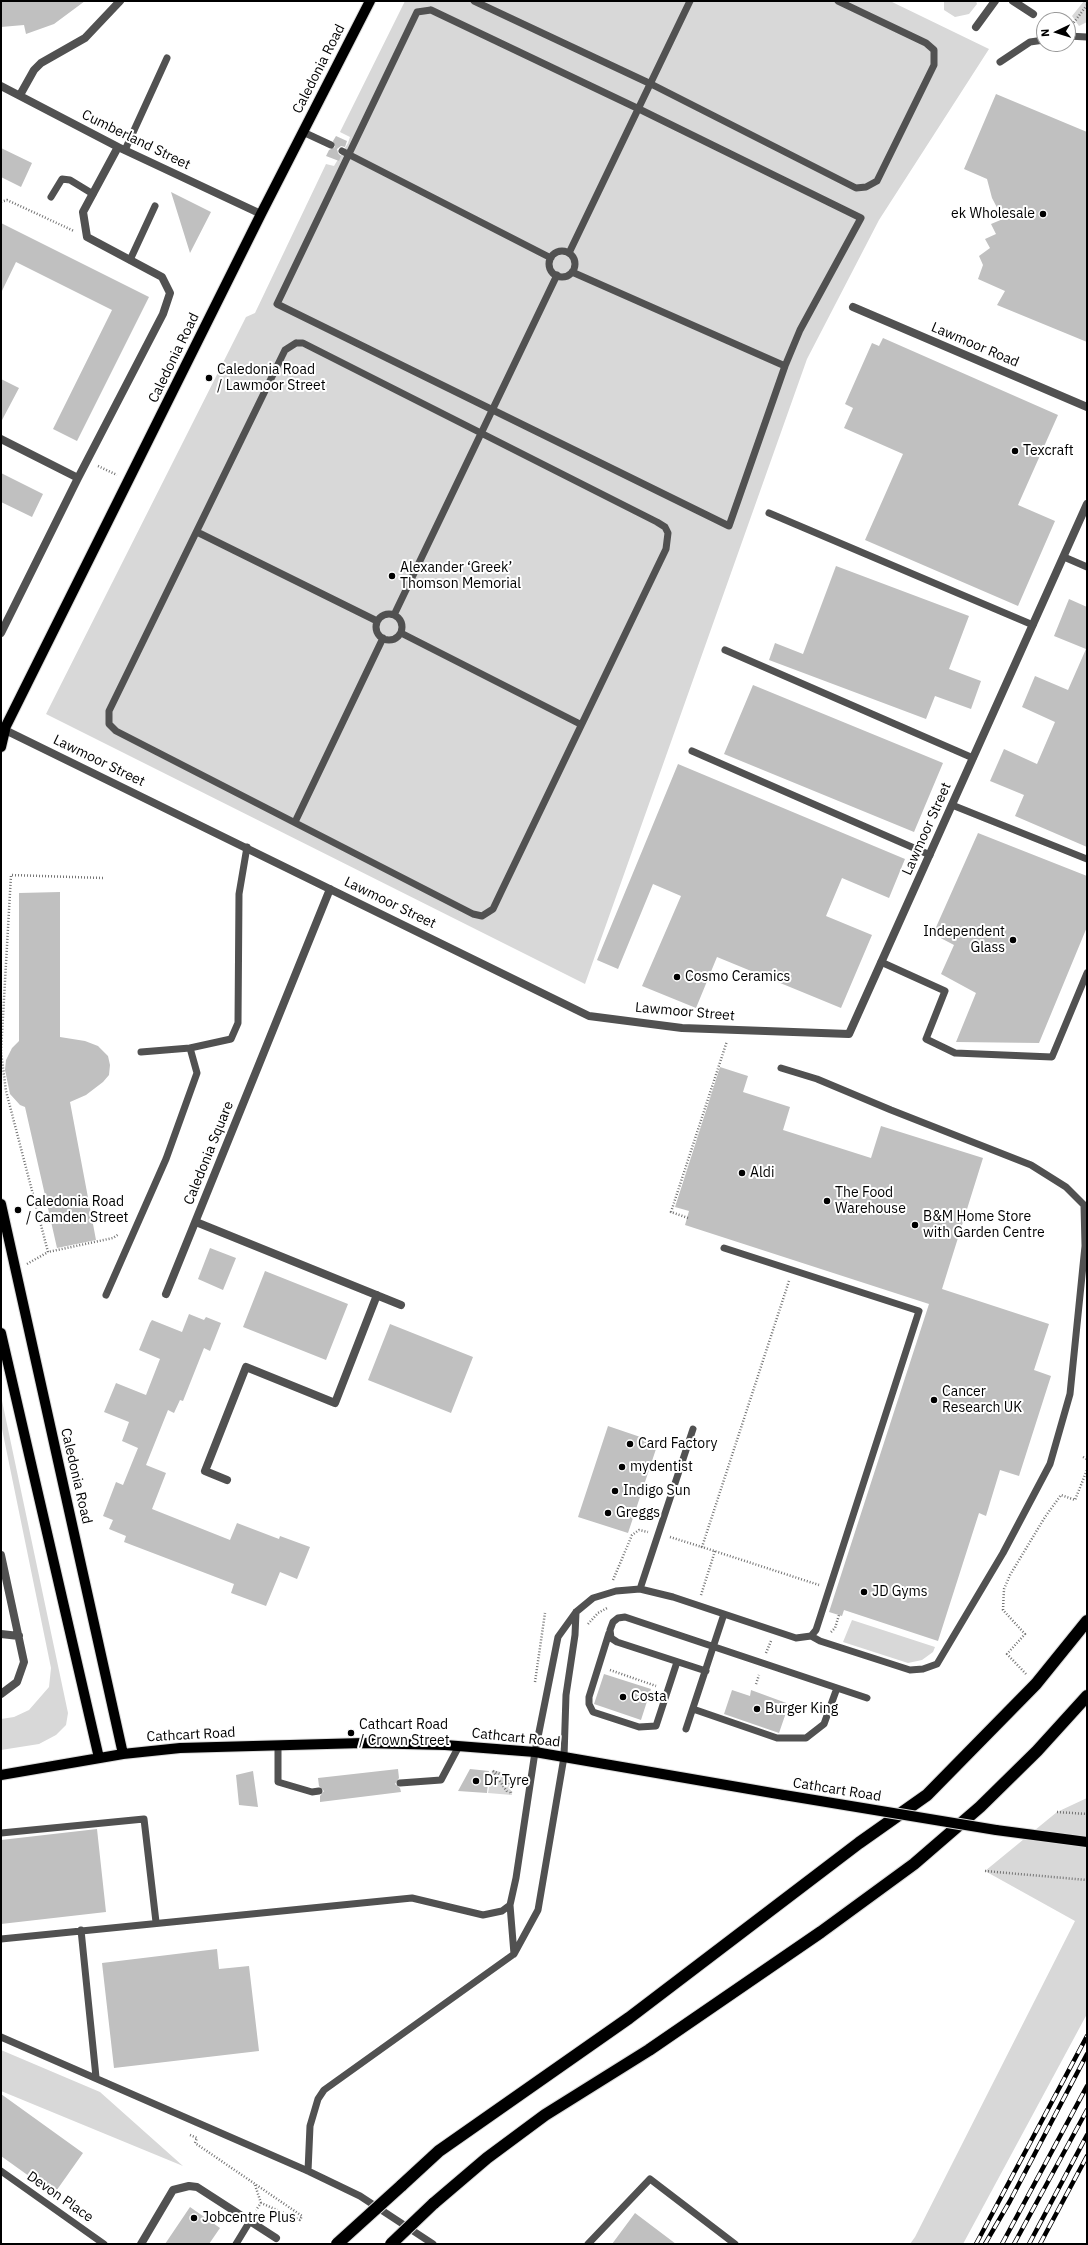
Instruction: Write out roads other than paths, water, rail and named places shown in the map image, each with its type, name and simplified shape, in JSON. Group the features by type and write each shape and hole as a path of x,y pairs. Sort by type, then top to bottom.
{"highway":[{"path":"337,2244 439,2151 629,2018 859,1843 927,1795 1036,1684 1087,1621"},
{"path":"391,2244 433,2204 486,2158 545,2115 650,2050 821,1932 914,1864 980,1807 1037,1751 1087,1696"}],"main road":[{"name":"Caledonia Road","path":"1,747 3,733 261,214 370,1"},
{"name":"Caledonia Road","path":"1,1204 123,1754"},
{"path":"1,1333 99,1758"},
{"name":"Cathcart Road","path":"1,1774 123,1754 180,1748 363,1743 459,1746 535,1752 1024,1835 1087,1842"}],"street":[{"path":"20,95 34,70 41,63 85,38 120,1"},
{"path":"976,27 995,1"},
{"path":"1013,1 1033,14"},
{"name":"Cumberland Street","path":"1,86 122,149 261,214"},
{"path":"1,633 162,314 170,292 162,277 87,237 83,212 122,149"},
{"name":"Lawmoor Road","path":"853,307 1087,407"},
{"path":"1,439 78,478"},
{"name":"Lawmoor Street","path":"3,733 247,847 588,1016 682,1028 849,1034 1087,504"},
{"name":"Caledonia Square","path":"330,889 196,1222 402,1305"},
{"path":"166,1294 196,1222"},
{"path":"227,1480 205,1471 246,1367 335,1403 377,1295"},
{"path":"1,1555 24,1662 16,1682 1,1694"},
{"path":"1,1634 19,1636"},
{"path":"141,2244 174,2190 181,2186 197,2187 276,2238"}],"lane":[{"path":"474,1 651,84 856,188 866,187 877,181 884,168 934,65 934,50 926,43 838,1"},
{"path":"569,253 690,1"},
{"path":"431,10 639,109 861,218 816,298 785,366 729,526 492,411 277,304 345,152 417,12 431,10"},
{"path":"1076,36 1087,37"},
{"path":"1000,62 1030,42 1036,41"},
{"path":"122,149 166,58"},
{"path":"303,132 331,145"},
{"path":"345,152 551,258"},
{"path":"51,196 62,179 70,180 93,194"},
{"path":"130,260 155,206"},
{"path":"558,252 569,253 575,264 572,272 565,276 557,275 550,267 551,258 558,252"},
{"path":"572,272 785,366"},
{"path":"394,615 557,275"},
{"path":"303,343 481,434 657,522 665,527 668,534 666,549 580,724 493,909 482,916 473,914 116,731 109,724 109,711 285,350 290,345 303,343"},
{"path":"769,513 1033,625"},
{"path":"197,532 377,621"},
{"path":"1064,557 1087,567"},
{"path":"383,615 394,615 400,621 401,633 391,639 383,638 376,630 377,621 383,615"},
{"path":"401,633 580,724"},
{"path":"295,822 383,638"},
{"path":"725,650 973,758"},
{"path":"692,751 930,855"},
{"path":"952,805 1087,859"},
{"path":"142,1052 190,1048 231,1039 238,1023 239,894 247,847"},
{"path":"881,962 945,991 926,1039 955,1052 962,1053 1052,1057 1087,973"},
{"path":"106,1295 166,1159 197,1073 190,1048"},
{"path":"514,1954 510,1905 516,1878 535,1752 558,1637 576,1612 593,1598 616,1591 640,1589 698,1605 796,1638 811,1636 820,1642 910,1670 923,1669 937,1664 1003,1553 1050,1464 1070,1394 1085,1246 1084,1206 1066,1187 1031,1165 817,1079 781,1068"},
{"path":"724,1248 919,1311 816,1630 811,1636"},
{"path":"640,1589 693,1429"},
{"path":"308,2171 310,2126 318,2098 324,2090 514,1954 538,1910 564,1757 566,1695 575,1635 576,1612"},
{"path":"686,1728 724,1614"},
{"path":"677,1662 660,1718 656,1726 638,1727 593,1712 589,1704 589,1697 610,1630 613,1622 618,1618 625,1618 867,1698"},
{"path":"610,1630 611,1638 617,1642 706,1671"},
{"path":"693,1708 777,1738 806,1738 824,1724 837,1688"},
{"path":"278,1745 278,1782 312,1792 319,1791"},
{"path":"400,1783 441,1780 459,1746"},
{"path":"1,1833 144,1819 156,1922"},
{"path":"1,1939 156,1922 412,1898 483,1915 502,1911 510,1905"},
{"path":"81,1930 96,2077"},
{"path":"1,2037 96,2077 308,2171 360,2196 433,2244"},
{"name":"Devon Place","path":"1,2171 104,2244"},
{"path":"588,2244 650,2179 735,2244"},
{"path":"236,2244 250,2221"}],"railway":[{"path":"976,2244 1087,2036"},
{"path":"985,2244 1010,2201 1087,2054"},
{"path":"1002,2244 1087,2086"},
{"path":"1014,2244 1087,2110"},
{"path":"1029,2244 1087,2135"},
{"path":"1040,2244 1087,2156"}],"place":[{"name":"ek Wholesale","path":"1043,214"},
{"name":"Caledonia Road / Lawmoor Street","path":"209,378"},
{"name":"Texcraft","path":"1015,451"},
{"name":"Alexander ‘Greek’ Thomson Memorial","path":"392,576"},
{"name":"Independent Glass","path":"1013,940"},
{"name":"Cosmo Ceramics","path":"677,977"},
{"name":"Aldi","path":"742,1173"},
{"name":"The Food Warehouse","path":"827,1201"},
{"name":"Caledonia Road / Camden Street","path":"18,1210"},
{"name":"B&M Home Store with Garden Centre","path":"915,1225"},
{"name":"Cancer Research UK","path":"934,1400"},
{"name":"Card Factory","path":"630,1444"},
{"name":"mydentist","path":"622,1467"},
{"name":"Indigo Sun","path":"615,1491"},
{"name":"Greggs","path":"608,1513"},
{"name":"JD Gyms","path":"864,1592"},
{"name":"Costa","path":"623,1697"},
{"name":"Burger King","path":"757,1709"},
{"name":"Cathcart Road / Crown Street","path":"351,1733"},
{"name":"Dr Tyre","path":"476,1781"},
{"name":"Jobcentre Plus","path":"194,2218"}]}
